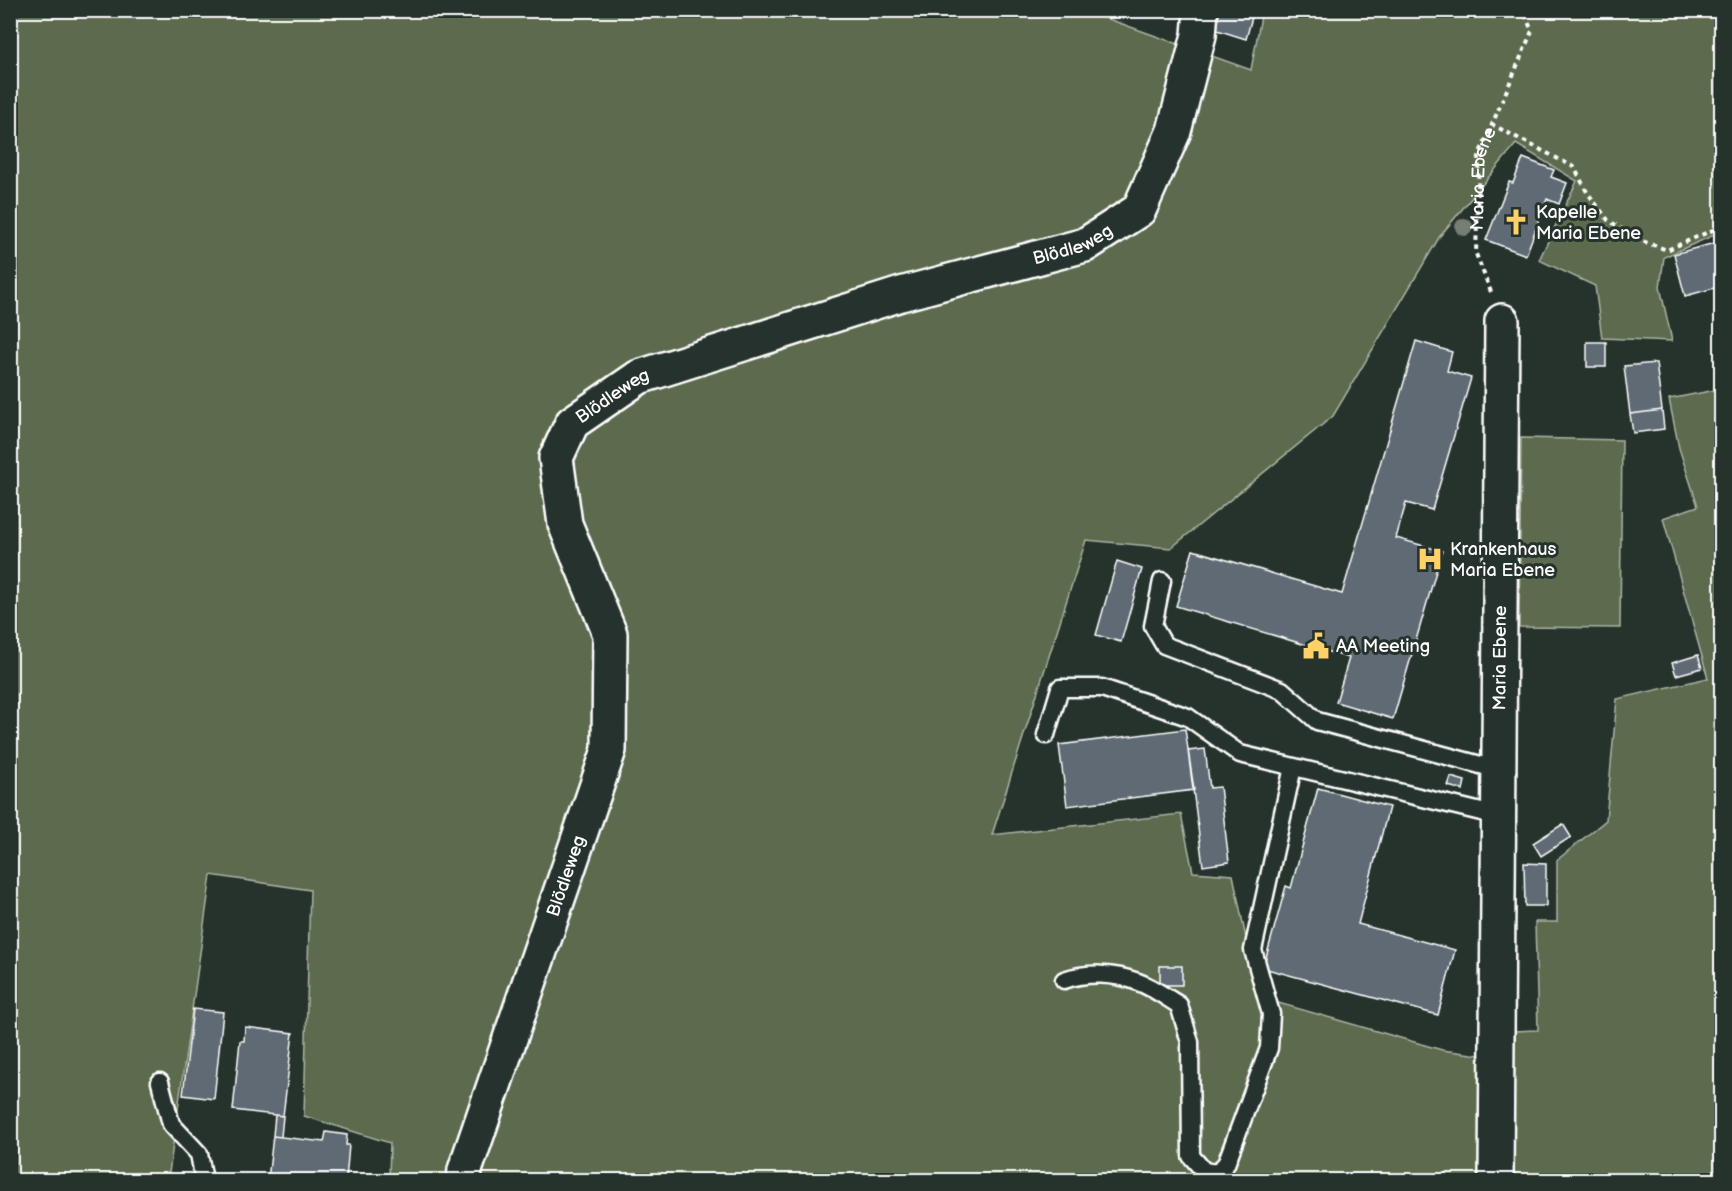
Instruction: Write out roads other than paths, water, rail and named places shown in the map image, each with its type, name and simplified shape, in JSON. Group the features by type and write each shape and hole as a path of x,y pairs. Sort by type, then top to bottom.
{"street":[{"name":"Blödleweg","path":"464,1180 465,1170 609,750 610,634 565,524 556,458 572,423 639,377 901,294 1085,245 1139,210 1174,131 1199,35 1201,10"},
{"name":"Maria Ebene","path":"1496,1180 1502,321"}],"lane":[{"path":"1162,581 1153,626 1164,645 1282,690 1317,721 1499,770"},
{"path":"1046,735 1060,688 1102,688 1188,717 1240,754 1498,816"},
{"path":"1064,980 1076,975 1114,975 1139,982 1179,1005 1190,1042 1191,1156 1204,1171 1216,1173 1226,1164 1269,1048 1271,1014 1253,950 1293,767"},
{"path":"160,1082 171,1124 199,1154 204,1180"}],"place":[{"name":"Kapelle Maria Ebene","path":"1516,222"},
{"name":"Krankenhaus Maria Ebene","path":"1430,559"},
{"name":"AA Meeting","path":"1316,646"}]}
